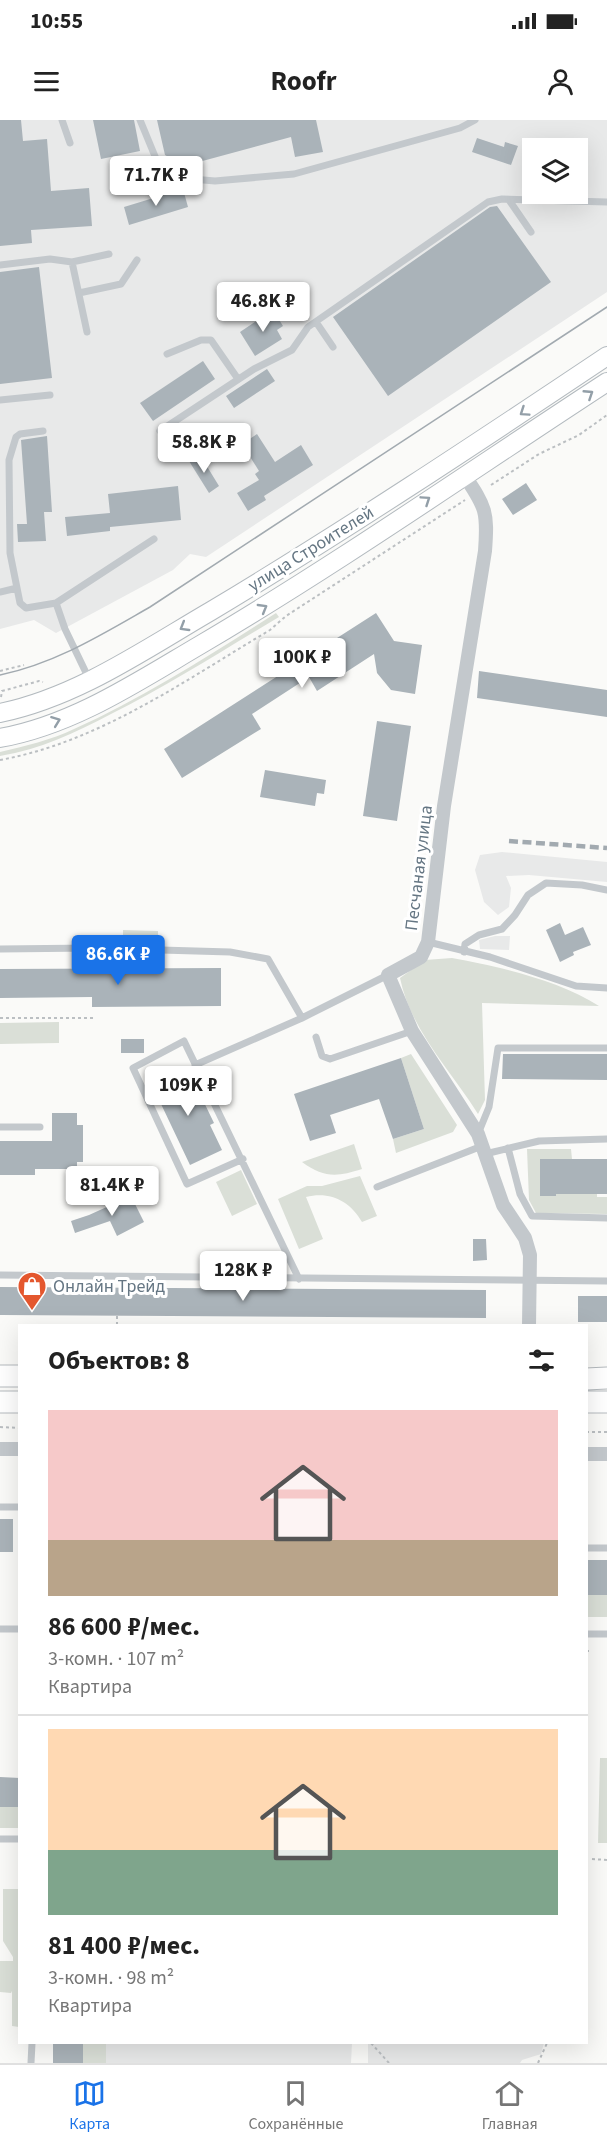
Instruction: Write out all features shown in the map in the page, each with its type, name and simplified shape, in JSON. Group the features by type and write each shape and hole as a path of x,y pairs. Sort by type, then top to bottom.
{"main road":[{"name":"улица Строителей","path":"0,705 46,700 111,670 274,573 447,463 607,356"},
{"name":"улица Строителей","path":"0,738 18,735 54,722 92,707 123,690 277,599 607,382"},
{"path":"0,1376 18,1376"},
{"path":"588,1378 607,1378"},
{"path":"0,1402 18,1402"},
{"path":"588,1402 607,1402"}],"street":[{"name":"Песчаная улица","path":"388,975 421,957 428,942 444,806 487,536 484,507 464,475"},
{"path":"388,975 412,1031 482,1144 503,1205 525,1238 528,1247 530,1281 529,1324"},
{"path":"0,1449 18,1449"},
{"path":"588,1454 607,1454"}],"lane":[{"path":"62,120 70,143"},
{"path":"140,120 159,166 181,178 216,181 294,174 460,128 475,120"},
{"path":"160,431 254,369 292,350 308,327 488,202 508,200 607,202"},
{"path":"508,200 531,232"},
{"path":"0,265 50,259 72,262 109,254"},
{"path":"79,293 121,284 137,260"},
{"path":"72,262 87,332"},
{"path":"316,322 333,347"},
{"path":"167,354 201,340 211,340 238,379"},
{"path":"0,400 50,395"},
{"path":"43,431 20,434 15,440 9,460 10,553 20,603 26,608 56,603 154,538"},
{"path":"0,591 17,588"},
{"path":"56,603 65,629 90,681"},
{"path":"464,952 465,944 479,934 502,929 528,895 546,883 582,885 607,890"},
{"path":"428,942 490,957 576,986 607,988"},
{"path":"0,950 92,948 230,952 268,959 302,1018"},
{"path":"195,1065 302,1018 388,975"},
{"path":"316,1037 322,1056 330,1059 412,1031"},
{"path":"243,1159 187,1184 133,1068 184,1041 243,1159 299,1279"},
{"path":"482,1144 498,1048 607,1048"},
{"path":"0,1127 40,1127"},
{"path":"377,1187 482,1144 508,1148 539,1141 607,1139"},
{"path":"508,1148 520,1194 532,1215 607,1218"},
{"path":"0,1275 607,1281"},
{"path":"0,1507 18,1507"},
{"path":"588,1548 607,1548"},
{"path":"0,1629 18,1629"},
{"path":"588,1635 607,1634"},
{"path":"0,1839 18,1839"},
{"path":"31,2063 32,2044"}],"path":[{"path":"491,485 539,454 579,435 607,415"},
{"path":"0,671 24,666"},
{"path":"0,705 2,691 39,681 46,683"},
{"path":"0,1018 93,1018"},
{"path":"117,1316 117,1324"},
{"path":"0,1427 18,1428"},
{"path":"588,1432 607,1432"},
{"path":"592,1859 607,1860"},
{"path":"372,2044 389,2063"},
{"path":"538,2063 547,2044"}],"shaded area":[{"path":"0,120 607,120 607,292 206,557 190,554 173,570 56,633 34,620 0,629"},
{"path":"276,613 279,617 133,703 57,740 0,756 0,752 65,733 100,717 177,674"},
{"path":"502,852 607,862 607,882 529,875 506,876 511,888 509,907 498,915 484,902 475,870 480,855"},
{"path":"123,930 158,931 158,942 123,941"},
{"path":"495,936 510,936 509,950 480,949 479,940"},
{"path":"452,958 547,981 599,1006 482,1003 485,1100 478,1114 422,1032 405,997 400,978 425,960"},
{"path":"59,1022 59,1043 0,1044 0,1023"},
{"path":"411,1054 457,1125 453,1132 396,1153 393,1139 424,1129 401,1058"},
{"path":"354,1144 362,1169 331,1175 317,1171 302,1162"},
{"path":"527,1149 571,1149 572,1159 540,1159 540,1196 597,1194 597,1197 607,1197 607,1214 536,1213 529,1200"},
{"path":"241,1170 257,1204 232,1216 216,1182"},
{"path":"360,1176 377,1216 362,1222 352,1208 338,1199 323,1195 306,1197 323,1239 299,1249 278,1199 307,1186 322,1186"},
{"path":"588,1595 607,1595 607,1617 588,1617"},
{"path":"600,1758 607,1758 607,1843 598,1843"},
{"path":"0,1807 18,1807 18,1828 0,1828"},
{"path":"3,1889 18,1889 18,2027 12,2026 12,1991 11,1993 0,1992 0,1961 13,1961 3,1941"},
{"path":"83,2044 106,2044 106,2063 83,2063"},
{"path":"106,2044 352,2044 351,2063 106,2063"},
{"path":"368,2044 544,2044 541,2054 522,2060 520,2063 368,2063"}],"building":[{"path":"0,120 21,120 23,141 47,139 51,191 89,188 92,226 31,230 32,243 0,246"},
{"path":"93,120 134,120 140,151 101,159"},
{"path":"157,120 316,120 323,152 295,157 291,137 184,166 165,155"},
{"path":"477,138 504,147 505,142 518,146 511,165 472,152"},
{"path":"183,189 188,207 129,225 124,207"},
{"path":"497,206 551,282 388,396 333,317 490,207"},
{"path":"39,267 52,378 0,384 0,272"},
{"path":"273,310 283,326 277,330 282,339 255,356 240,332"},
{"path":"203,361 215,379 153,421 140,403"},
{"path":"267,369 275,381 234,408 226,396"},
{"path":"257,434 275,462 301,445 313,465 264,496 266,500 248,511 237,493 259,480 255,474 259,471 242,444"},
{"path":"47,436 52,512 44,512 46,541 18,542 17,524 27,524 21,440"},
{"path":"200,455 219,486 209,493 189,461"},
{"path":"526,483 537,500 513,515 502,499"},
{"path":"178,486 181,520 110,527 110,531 67,536 65,517 110,513 108,494"},
{"path":"376,613 394,641 422,645 415,694 391,690 377,673 374,654 317,691 309,677 252,714 261,729 182,778 164,749"},
{"path":"479,671 607,690 607,717 477,698"},
{"path":"377,721 411,726 397,821 363,816"},
{"path":"265,770 326,780 324,794 317,793 315,806 260,797"},
{"path":"560,923 565,935 583,927 591,945 573,952 574,955 560,962 546,930"},
{"path":"221,968 221,1006 92,1007 92,997 0,998 0,969"},
{"path":"121,1039 144,1039 144,1053 121,1053"},
{"path":"503,1054 607,1054 607,1080 502,1079"},
{"path":"401,1058 424,1129 393,1139 379,1099 330,1115 336,1133 310,1141 294,1094"},
{"path":"184,1069 194,1092 198,1090 214,1123 210,1125 222,1150 190,1165 152,1085"},
{"path":"52,1113 77,1113 77,1125 83,1125 83,1162 77,1162 77,1169 35,1169 35,1175 0,1175 0,1141 52,1141"},
{"path":"540,1159 607,1159 607,1194 540,1196"},
{"path":"131,1196 144,1222 117,1236 110,1221 75,1233 71,1221"},
{"path":"473,1239 486,1239 487,1260 473,1261"},
{"path":"0,1287 486,1290 486,1318 0,1315"},
{"path":"578,1296 607,1296 607,1322 578,1322"},
{"path":"0,1519 13,1519 13,1552 0,1552"},
{"path":"588,1560 607,1560 607,1595 588,1595"},
{"path":"0,1777 18,1778 18,1807 0,1807"},
{"path":"53,2044 83,2044 83,2063 53,2063"}],"tram line":[{"path":"0,675 59,656 150,607 607,307"}],"railway":[{"path":"509,841 607,848"}],"place":[{"name":"Онлайн Трейд","path":"32,1312"}]}
